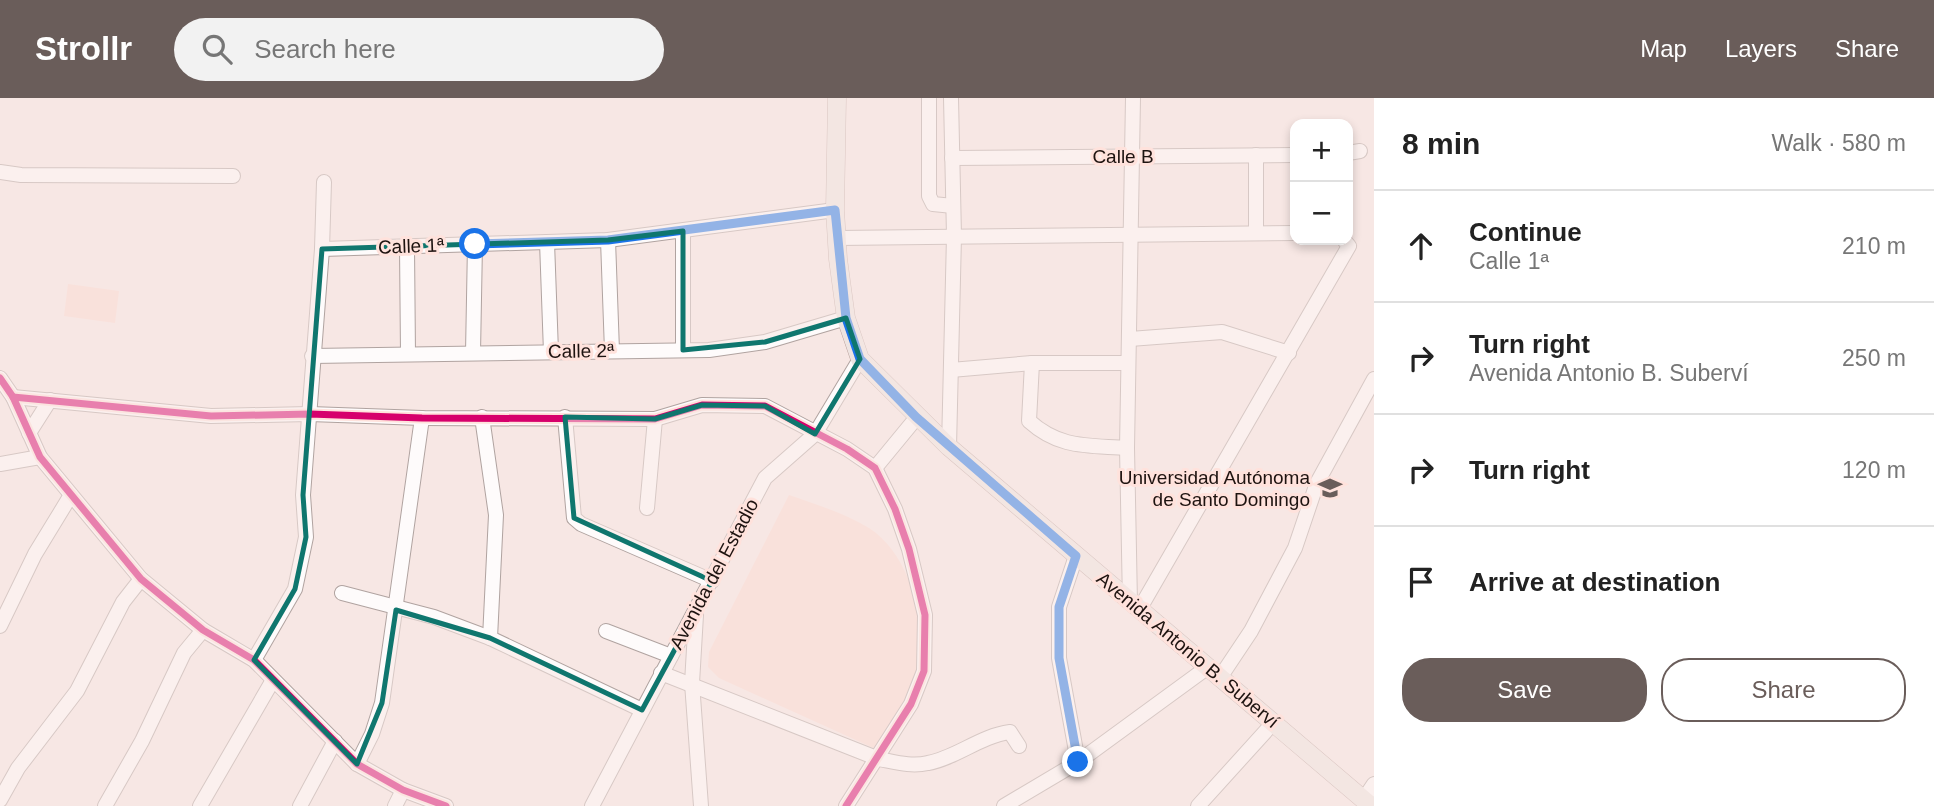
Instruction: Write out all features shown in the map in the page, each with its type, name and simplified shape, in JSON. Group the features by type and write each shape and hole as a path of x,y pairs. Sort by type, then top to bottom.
{"main road":[{"name":"Avenida Antonio B. Suberví","path":"837,98 837,238 846,318 860,359 949,447 1135,607 1274,722 1370,796"}],"street":[{"path":"929,98 929,196 933,204 953,206"},
{"path":"949,447 954,236 951,98"},
{"path":"1133,98 1128,448 1135,607"},
{"path":"1256,155 1256,232"},
{"name":"Calle B","path":"952,158 1290,155"},
{"path":"0,172 21,175 233,176"},
{"path":"254,660 295,589 306,537 303,495 322,249 324,182"},
{"name":"Calle 1ª","path":"322,249 608,240 835,210"},
{"path":"683,231 683,350"},
{"path":"837,238 1290,233"},
{"path":"608,240 612,351"},
{"path":"547,242 551,352"},
{"path":"473,353 475,244"},
{"path":"1135,607 1289,354 1348,245"},
{"path":"407,247 408,354"},
{"name":"Calle 2ª","path":"312,356 709,350 765,342 846,318"},
{"path":"1130,339 1222,332 1289,354"},
{"name":"Avenida del Estadio","path":"592,806 765,478 815,434 860,359"},
{"path":"951,370 1032,363 1128,363"},
{"path":"1032,363 1029,421 1047,437 1074,444 1128,448"},
{"path":"0,378 13,397 40,457 141,579 203,630 254,660 358,764 403,790 446,806"},
{"path":"1004,806 1078,762 1214,671 1251,631 1295,548 1317,483 1374,379"},
{"path":"13,397 211,416 310,414 422,418 655,419 702,405 765,406 847,449 875,468 895,509 909,548 925,624 924,671 911,704 879,759 846,806"},
{"path":"29,433 50,400"},
{"path":"482,417 496,515 490,638"},
{"path":"565,417 574,518 581,524 712,581"},
{"path":"875,468 916,417"},
{"path":"358,764 382,703 422,418"},
{"path":"647,508 655,419"},
{"path":"0,464 40,457"},
{"path":"0,626 35,554 71,495"},
{"path":"1076,556 1059,607 1059,658 1078,762"},
{"path":"0,800 18,768 77,691 123,602 141,579"},
{"path":"342,593 396,610 434,617 490,638 642,710"},
{"path":"696,612 692,683 701,806"},
{"path":"105,806 142,741 184,653 203,630"},
{"path":"606,631 671,656"},
{"path":"662,673 879,759 906,765 929,763 992,735 1010,732 1018,746"},
{"path":"201,806 274,680"},
{"path":"1198,806 1274,722"},
{"path":"300,806 335,741"},
{"path":"395,806 403,790"}],"highlighted area":[{"path":"683,231 683,350 765,342 846,318 860,359 815,434 765,406 702,405 655,419 565,417 574,518 712,581 642,710 490,638 396,610 382,703 357,764 254,660 295,589 306,537 303,495 322,249 608,240"}],"shaded area":[{"path":"68,284 119,291 115,323 64,316"},
{"path":"789,495 840,513 869,528 895,554 912,590 921,630 920,668 908,700 878,750 719,678 708,667 709,652"}],"cycle path":[{"path":"0,378 13,397 40,457 141,579 203,630 254,660 357,764 403,790 446,806"},
{"path":"13,397 211,416 310,414 422,418 655,419 702,405 765,406 847,449 875,468 895,509 909,549 925,615 924,671 911,704 846,806"}],"place":[{"name":"Universidad Autónoma de Santo Domingo","path":"1330,488"}],"route":[{"path":"475,244 608,240 835,210 846,318 860,359 916,417 1076,556 1059,607 1059,658 1078,762"}]}
